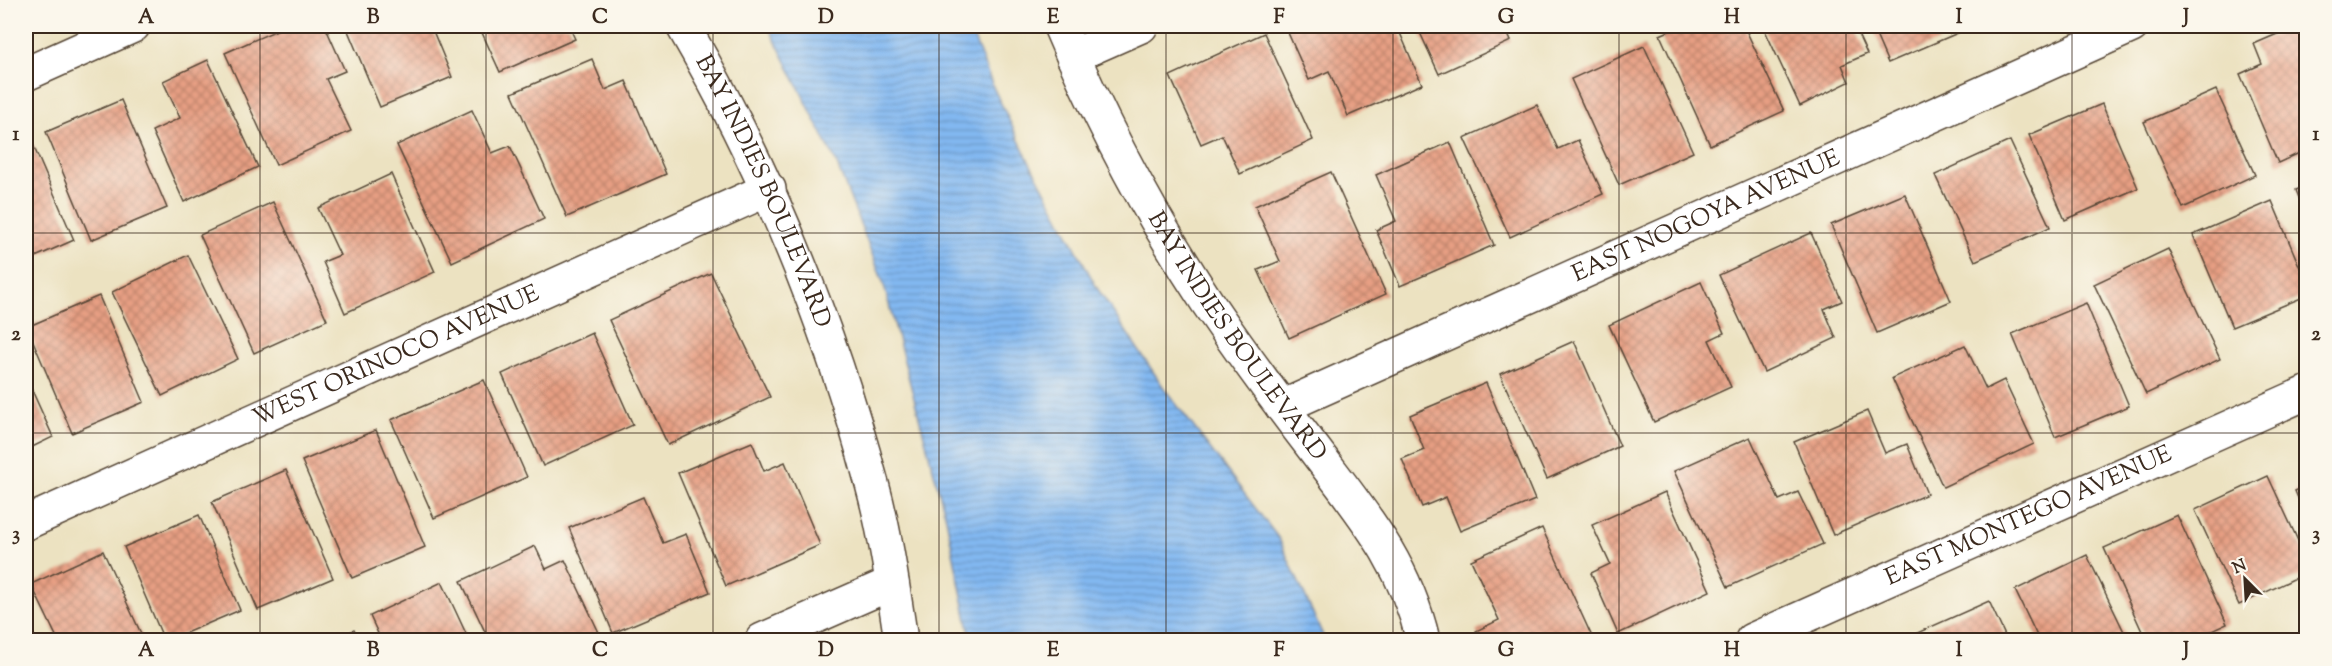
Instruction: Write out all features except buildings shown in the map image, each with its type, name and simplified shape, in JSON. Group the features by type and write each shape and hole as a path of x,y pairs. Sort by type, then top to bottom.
{"street":[{"path":"26,74 133,26"},
{"name":"BAY INDIES BOULEVARD","path":"683,26 721,92 769,189 841,379 872,486 902,640"},
{"name":"BAY INDIES BOULEVARD","path":"1060,26 1124,160 1153,213 1207,302 1381,540 1401,574 1417,614 1423,640"},
{"path":"1073,56 1141,26"},
{"name":"EAST NOGOYA AVENUE","path":"1282,407 2132,26"},
{"name":"WEST ORINOCO AVENUE","path":"26,523 769,189"},
{"name":"EAST MONTEGO AVENUE","path":"1752,640 2307,393"},
{"path":"762,640 892,583"}],"water":[{"path":"768,26 969,26 994,89 1030,163 1097,288 1164,388 1279,539 1325,640 971,640 946,518 883,282 836,162"}]}
